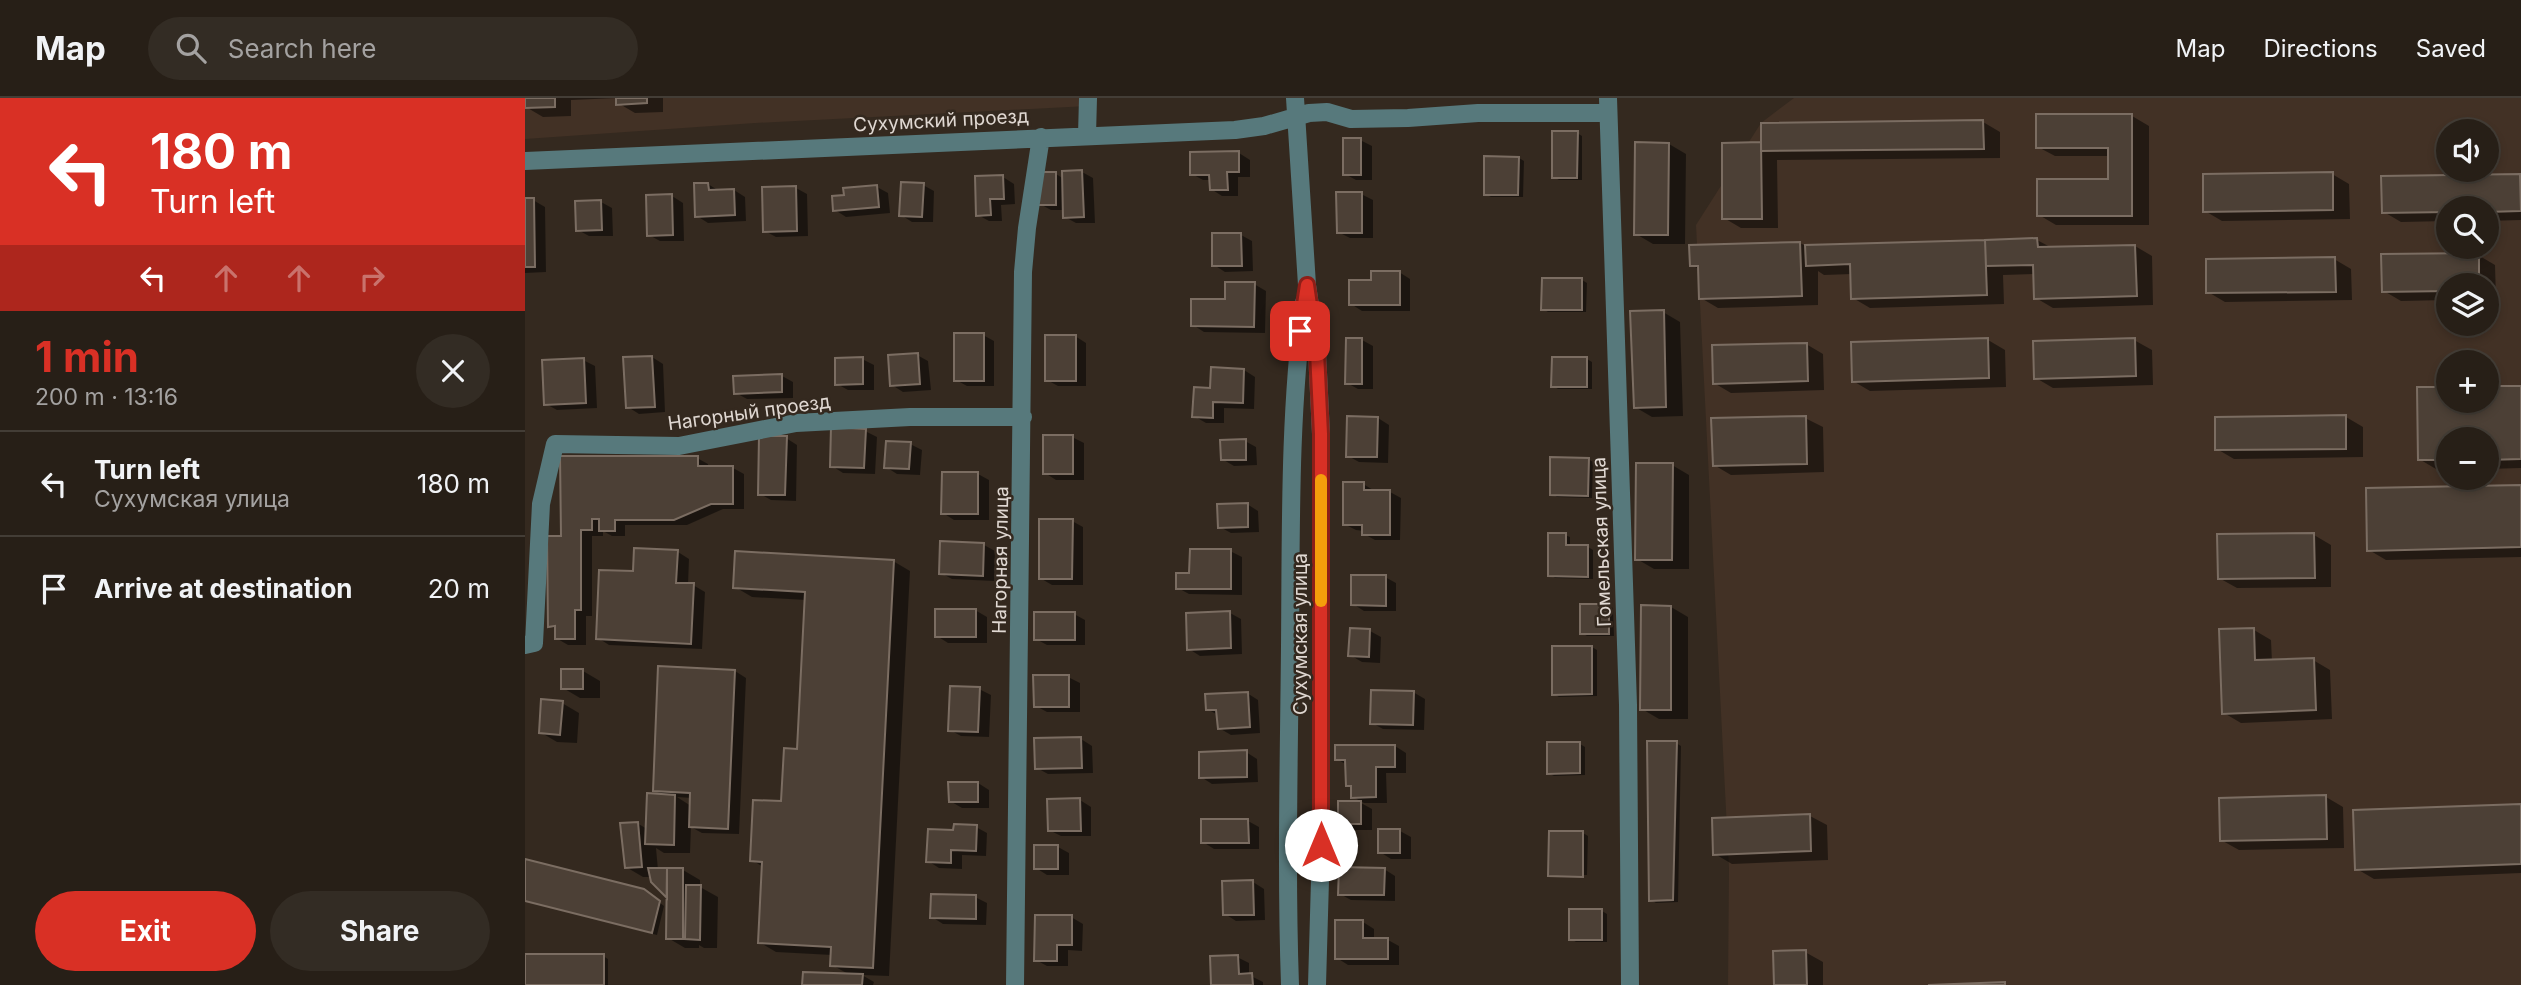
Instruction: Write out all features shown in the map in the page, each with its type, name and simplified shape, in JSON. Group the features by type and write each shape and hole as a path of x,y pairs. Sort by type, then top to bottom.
{"street":[{"path":"1087,135 1088,98"},
{"name":"Сухумская улица","path":"1295,98 1307,285 1317,352 1321,434 1321,845 1317,985"},
{"name":"Сухумский проезд","path":"525,161 1235,130 1327,112 1351,119 1408,118 1608,105"},
{"name":"Гомельская улица","path":"1608,105 1628,705 1630,985"},
{"name":"Нагорная улица","path":"1015,985 1023,272 1041,137"},
{"name":"Сухумская улица","path":"1290,985 1292,433 1297,354 1307,285"},
{"name":"Нагорный проезд","path":"530,644 541,504 555,444 678,446 796,423 911,417 1023,417"}],"shaded area":[{"path":"525,98 1089,98 1088,106 755,123 525,139"},
{"path":"1794,98 2521,98 2521,985 1728,985 1729,868 1696,225 1761,123"}],"building":[{"path":"525,98 555,98 555,107 525,108"},
{"path":"616,98 647,98 647,103 616,105"},
{"path":"2036,114 2132,114 2132,216 2037,216 2037,179 2108,179 2108,148 2036,148"},
{"path":"1983,120 1984,149 1761,151 1761,123"},
{"path":"1552,131 1578,131 1577,178 1552,178"},
{"path":"1343,138 1361,138 1361,175 1343,175"},
{"path":"1635,142 1669,143 1668,235 1634,235"},
{"path":"1761,142 1762,219 1722,219 1722,143"},
{"path":"1239,151 1239,172 1227,172 1228,190 1210,190 1209,175 1190,175 1190,152"},
{"path":"1484,156 1519,157 1518,195 1484,195"},
{"path":"1082,170 1084,217 1063,218 1062,171"},
{"path":"1038,172 1056,172 1056,205 1038,205"},
{"path":"2333,172 2333,210 2203,212 2203,174"},
{"path":"2499,174 2520,174 2521,211 2499,212 2499,196 2436,196 2436,212 2382,213 2381,176 2436,175 2436,182 2499,182"},
{"path":"1003,175 1004,199 990,199 991,215 976,216 975,176"},
{"path":"901,182 924,183 922,217 899,216"},
{"path":"694,183 708,183 709,190 734,189 735,215 695,217"},
{"path":"877,185 879,207 833,211 832,196 844,195 843,188"},
{"path":"796,186 797,231 763,232 762,187"},
{"path":"1336,192 1362,192 1362,233 1337,233"},
{"path":"672,194 673,235 647,236 646,195"},
{"path":"525,198 534,198 535,267 525,267"},
{"path":"601,200 602,230 576,231 575,201"},
{"path":"1212,233 1241,233 1242,266 1212,266"},
{"path":"2037,238 2038,247 2135,245 2137,296 2034,299 2033,265 1986,266 1985,240"},
{"path":"1985,240 1987,295 1851,299 1850,264 1806,266 1805,245"},
{"path":"1800,242 1802,296 1699,299 1698,266 1690,266 1689,245"},
{"path":"2436,253 2436,259 2479,259 2479,273 2436,273 2436,291 2382,292 2381,254"},
{"path":"2335,257 2336,292 2206,293 2206,259"},
{"path":"1371,271 1400,271 1400,305 1349,305 1349,280 1371,280"},
{"path":"1542,278 1582,278 1582,310 1541,310"},
{"path":"1225,282 1255,282 1254,327 1191,326 1191,299 1225,299"},
{"path":"1664,310 1666,407 1634,408 1630,311"},
{"path":"954,333 984,333 984,381 954,381"},
{"path":"1045,335 1076,335 1076,381 1045,381"},
{"path":"1346,338 1362,338 1362,384 1345,384"},
{"path":"1988,338 1989,378 1852,382 1851,342"},
{"path":"2135,338 2136,376 2034,379 2033,341"},
{"path":"1807,343 1808,381 1713,384 1712,345"},
{"path":"918,353 920,384 890,386 888,355"},
{"path":"652,356 655,407 626,408 623,357"},
{"path":"863,357 863,384 835,385 835,358"},
{"path":"1552,357 1587,357 1587,387 1551,387"},
{"path":"584,358 586,403 544,405 542,360"},
{"path":"1211,367 1244,369 1243,403 1213,402 1213,418 1192,417 1194,387 1210,388"},
{"path":"782,374 782,392 734,394 733,376"},
{"path":"2499,386 2521,386 2521,459 2499,460 2499,427 2436,427 2436,460 2418,460 2417,387 2436,387 2436,413 2499,413"},
{"path":"2346,415 2346,449 2215,450 2215,417"},
{"path":"1347,416 1378,417 1377,457 1346,457"},
{"path":"1806,416 1807,464 1713,466 1711,418"},
{"path":"831,427 866,429 864,468 830,467"},
{"path":"1043,435 1073,435 1073,474 1043,474"},
{"path":"759,436 787,436 785,495 758,495"},
{"path":"1246,439 1246,460 1221,460 1220,440"},
{"path":"886,441 911,442 909,469 884,468"},
{"path":"560,456 698,456 698,466 733,466 733,504 711,504 674,520 615,520 615,531 599,531 599,519 592,519 592,530 581,530 581,610 575,610 575,639 555,639 555,626 548,627 547,536 561,536"},
{"path":"1550,457 1589,458 1588,496 1550,495"},
{"path":"1636,463 1673,463 1672,560 1635,560"},
{"path":"942,472 978,472 978,514 941,514"},
{"path":"1343,482 1364,482 1364,490 1390,490 1390,535 1362,535 1362,525 1343,525"},
{"path":"2499,485 2521,485 2521,547 2367,551 2366,488 2436,487 2436,490 2499,490"},
{"path":"1248,503 1248,527 1218,528 1217,504"},
{"path":"1039,519 1073,519 1072,579 1039,579"},
{"path":"1548,533 1566,533 1566,545 1588,545 1588,577 1548,576"},
{"path":"2314,533 2315,578 2218,579 2217,534"},
{"path":"940,541 984,543 983,576 939,574"},
{"path":"634,548 678,550 676,583 694,583 691,644 596,639 599,570 633,571"},
{"path":"1190,549 1231,549 1231,589 1176,589 1176,573 1189,573"},
{"path":"735,551 894,560 873,968 830,966 831,947 758,943 762,862 750,861 753,800 781,801 784,748 797,749 805,592 733,588"},
{"path":"1351,575 1386,575 1386,606 1351,605"},
{"path":"1580,604 1609,604 1609,634 1580,634"},
{"path":"1641,605 1671,606 1671,710 1640,710"},
{"path":"935,609 976,609 976,637 935,637"},
{"path":"1230,611 1231,648 1187,650 1186,613"},
{"path":"1034,612 1075,612 1075,640 1034,640"},
{"path":"1350,628 1370,629 1369,657 1348,656"},
{"path":"2254,628 2255,660 2314,658 2316,710 2222,714 2219,629"},
{"path":"1552,646 1592,646 1592,694 1552,695"},
{"path":"658,666 735,670 728,829 689,827 690,793 653,791"},
{"path":"561,669 583,669 583,689 561,689"},
{"path":"1033,675 1069,675 1069,707 1034,707"},
{"path":"950,686 980,687 978,732 948,731"},
{"path":"1371,690 1414,691 1413,725 1370,724"},
{"path":"1248,692 1250,727 1218,729 1216,710 1206,710 1205,694"},
{"path":"541,699 563,701 560,735 539,733"},
{"path":"1081,737 1082,768 1035,769 1034,738"},
{"path":"1647,741 1677,741 1673,900 1649,901"},
{"path":"1547,742 1580,742 1580,773 1547,774"},
{"path":"1335,745 1395,745 1395,767 1376,767 1376,797 1351,798 1351,786 1346,786 1345,760 1335,760"},
{"path":"1247,750 1247,777 1199,778 1199,752"},
{"path":"948,782 978,782 978,802 949,802"},
{"path":"647,793 675,795 674,845 645,844"},
{"path":"2326,795 2327,839 2220,841 2219,798"},
{"path":"1080,798 1081,831 1048,831 1047,799"},
{"path":"1338,801 1361,801 1361,824 1338,824"},
{"path":"2521,804 2521,864 2355,870 2353,810"},
{"path":"1810,814 1811,851 1713,855 1712,818"},
{"path":"1201,819 1248,819 1249,843 1201,843"},
{"path":"638,822 642,867 625,868 620,823"},
{"path":"954,824 977,825 976,851 951,850 951,863 926,862 928,829 953,830"},
{"path":"1378,829 1400,829 1400,853 1378,853"},
{"path":"1549,831 1583,831 1583,877 1548,876"},
{"path":"1034,845 1058,845 1058,869 1034,869"},
{"path":"525,859 644,889 660,901 652,933 525,901"},
{"path":"1339,867 1385,868 1384,895 1338,895"},
{"path":"648,868 667,868 667,898 651,882"},
{"path":"667,868 683,868 683,939 666,939"},
{"path":"1253,880 1254,915 1223,915 1222,881"},
{"path":"686,885 701,885 700,940 685,939"},
{"path":"931,894 976,895 976,919 930,918"},
{"path":"1569,909 1602,909 1602,940 1569,940"},
{"path":"1035,915 1072,915 1072,945 1057,945 1057,961 1034,961"},
{"path":"1335,920 1363,920 1363,938 1388,938 1388,959 1335,959"},
{"path":"1806,950 1807,985 1774,985 1773,951"},
{"path":"525,954 604,954 604,985 525,985"},
{"path":"1238,955 1239,974 1252,973 1253,985 1211,985 1210,956"},
{"path":"803,972 863,974 862,985 802,985"},
{"path":"2005,982 2005,985 1928,985"}],"slow traffic":[{"path":"1321,480 1321,601"}],"route":[{"path":"1300,331 1307,285 1317,352 1321,434 1321,845"}]}
